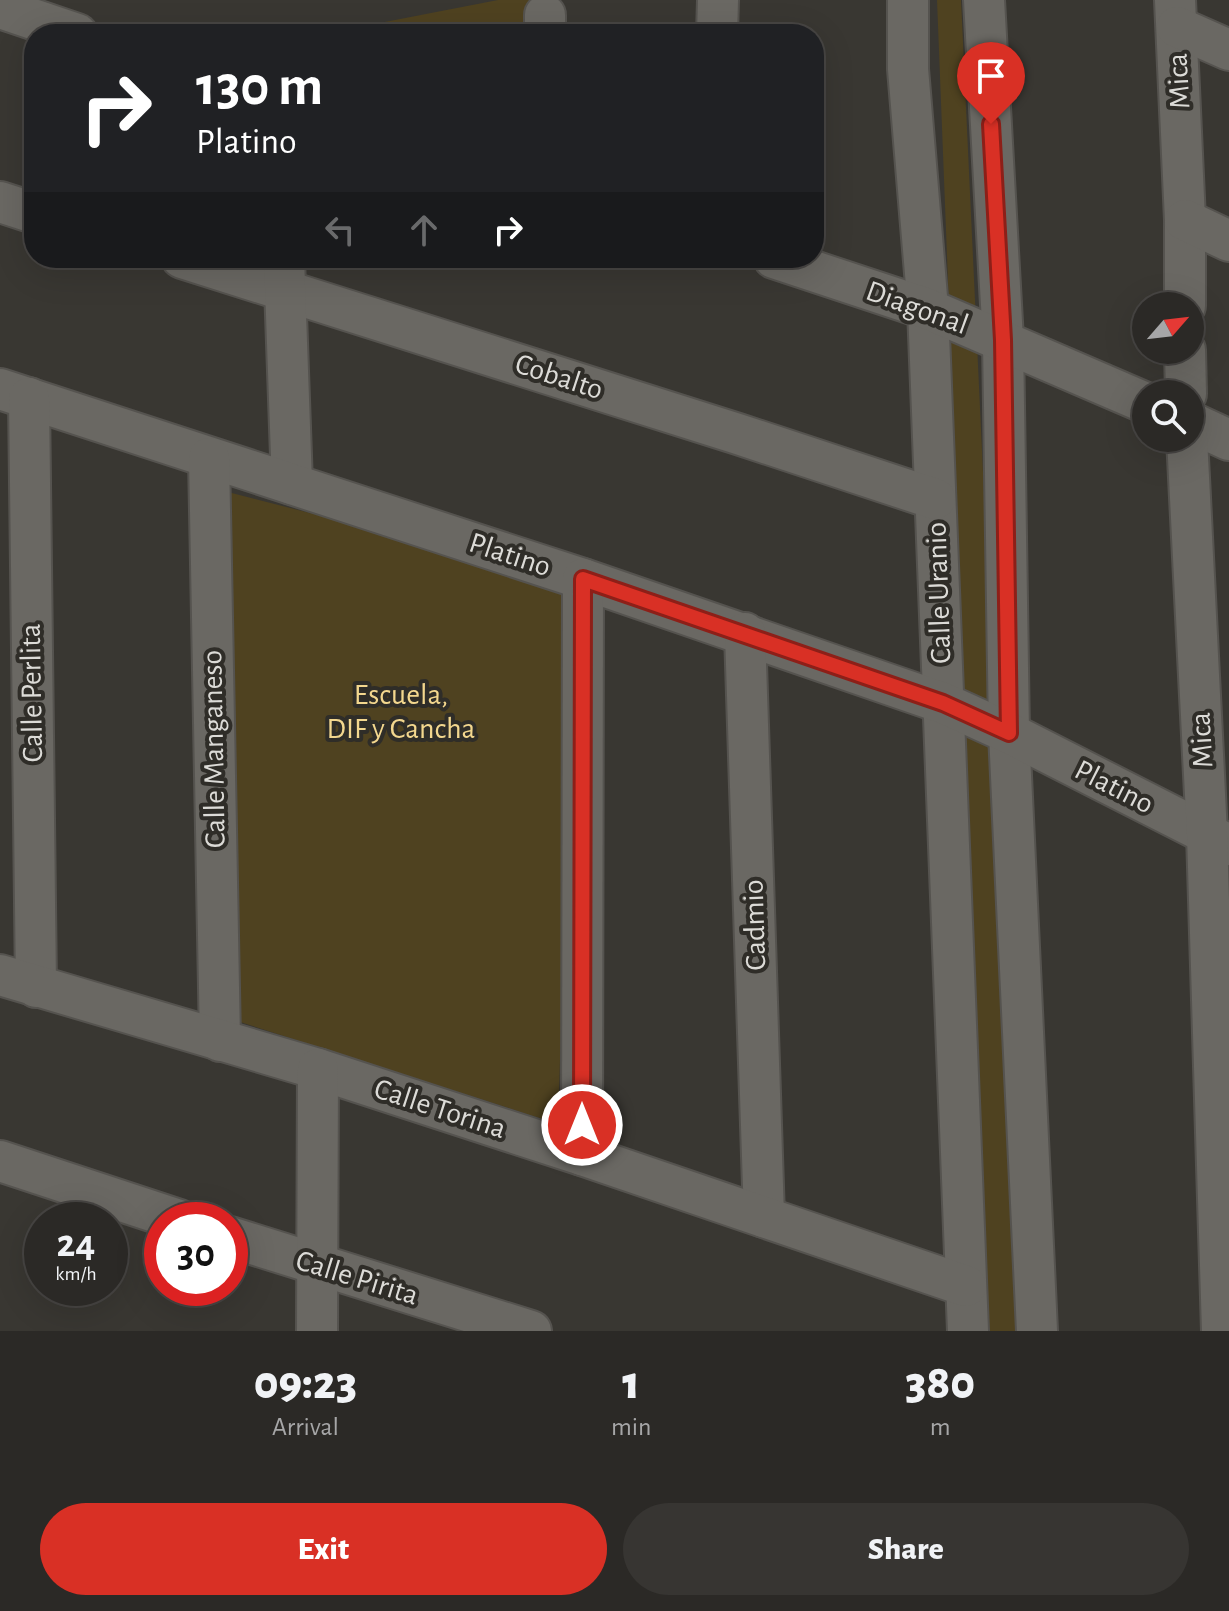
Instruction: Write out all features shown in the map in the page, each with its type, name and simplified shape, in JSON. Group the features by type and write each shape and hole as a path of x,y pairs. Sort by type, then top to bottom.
{"street":[{"path":"717,24 718,0"},
{"name":"Calle Uranio","path":"908,0 908,69 928,309 968,1331"},
{"path":"984,0 1003,340 1009,733 1037,1331"},
{"path":"0,8 47,24"},
{"path":"1176,14 1229,50"},
{"name":"Mica","path":"1176,14 1185,292"},
{"path":"0,202 24,210"},
{"path":"1185,220 1229,241"},
{"name":"Cobalto","path":"246,268 284,274 935,499"},
{"name":"Diagonal","path":"804,268 928,309 1132,397"},
{"path":"284,274 292,484"},
{"name":"Platino","path":"14,394 583,579 943,703 1009,733 1218,840"},
{"name":"Calle Perlita","path":"14,394 18,981"},
{"path":"1204,428 1229,440"},
{"name":"Mica","path":"1188,452 1218,840 1222,1331"},
{"name":"Calle Manganeso","path":"209,458 220,1041"},
{"path":"582,1155 583,579"},
{"name":"Cadmio","path":"745,633 764,1217"},
{"name":"Calle Torina","path":"18,981 318,1069 966,1286"},
{"path":"317,1331 318,1069"},
{"path":"0,1161 144,1208"},
{"name":"Calle Pirita","path":"248,1243 531,1331"}],"green space":[{"path":"498,0 543,0 544,24 374,24"},
{"path":"937,0 961,0 1023,1331 989,1331"},
{"name":"Escuela, DIF y Cancha","path":"224,491 575,581 558,1124 237,1021"}],"route":[{"path":"582,1125 583,579 943,703 1009,733 1003,340 991,124"}]}
